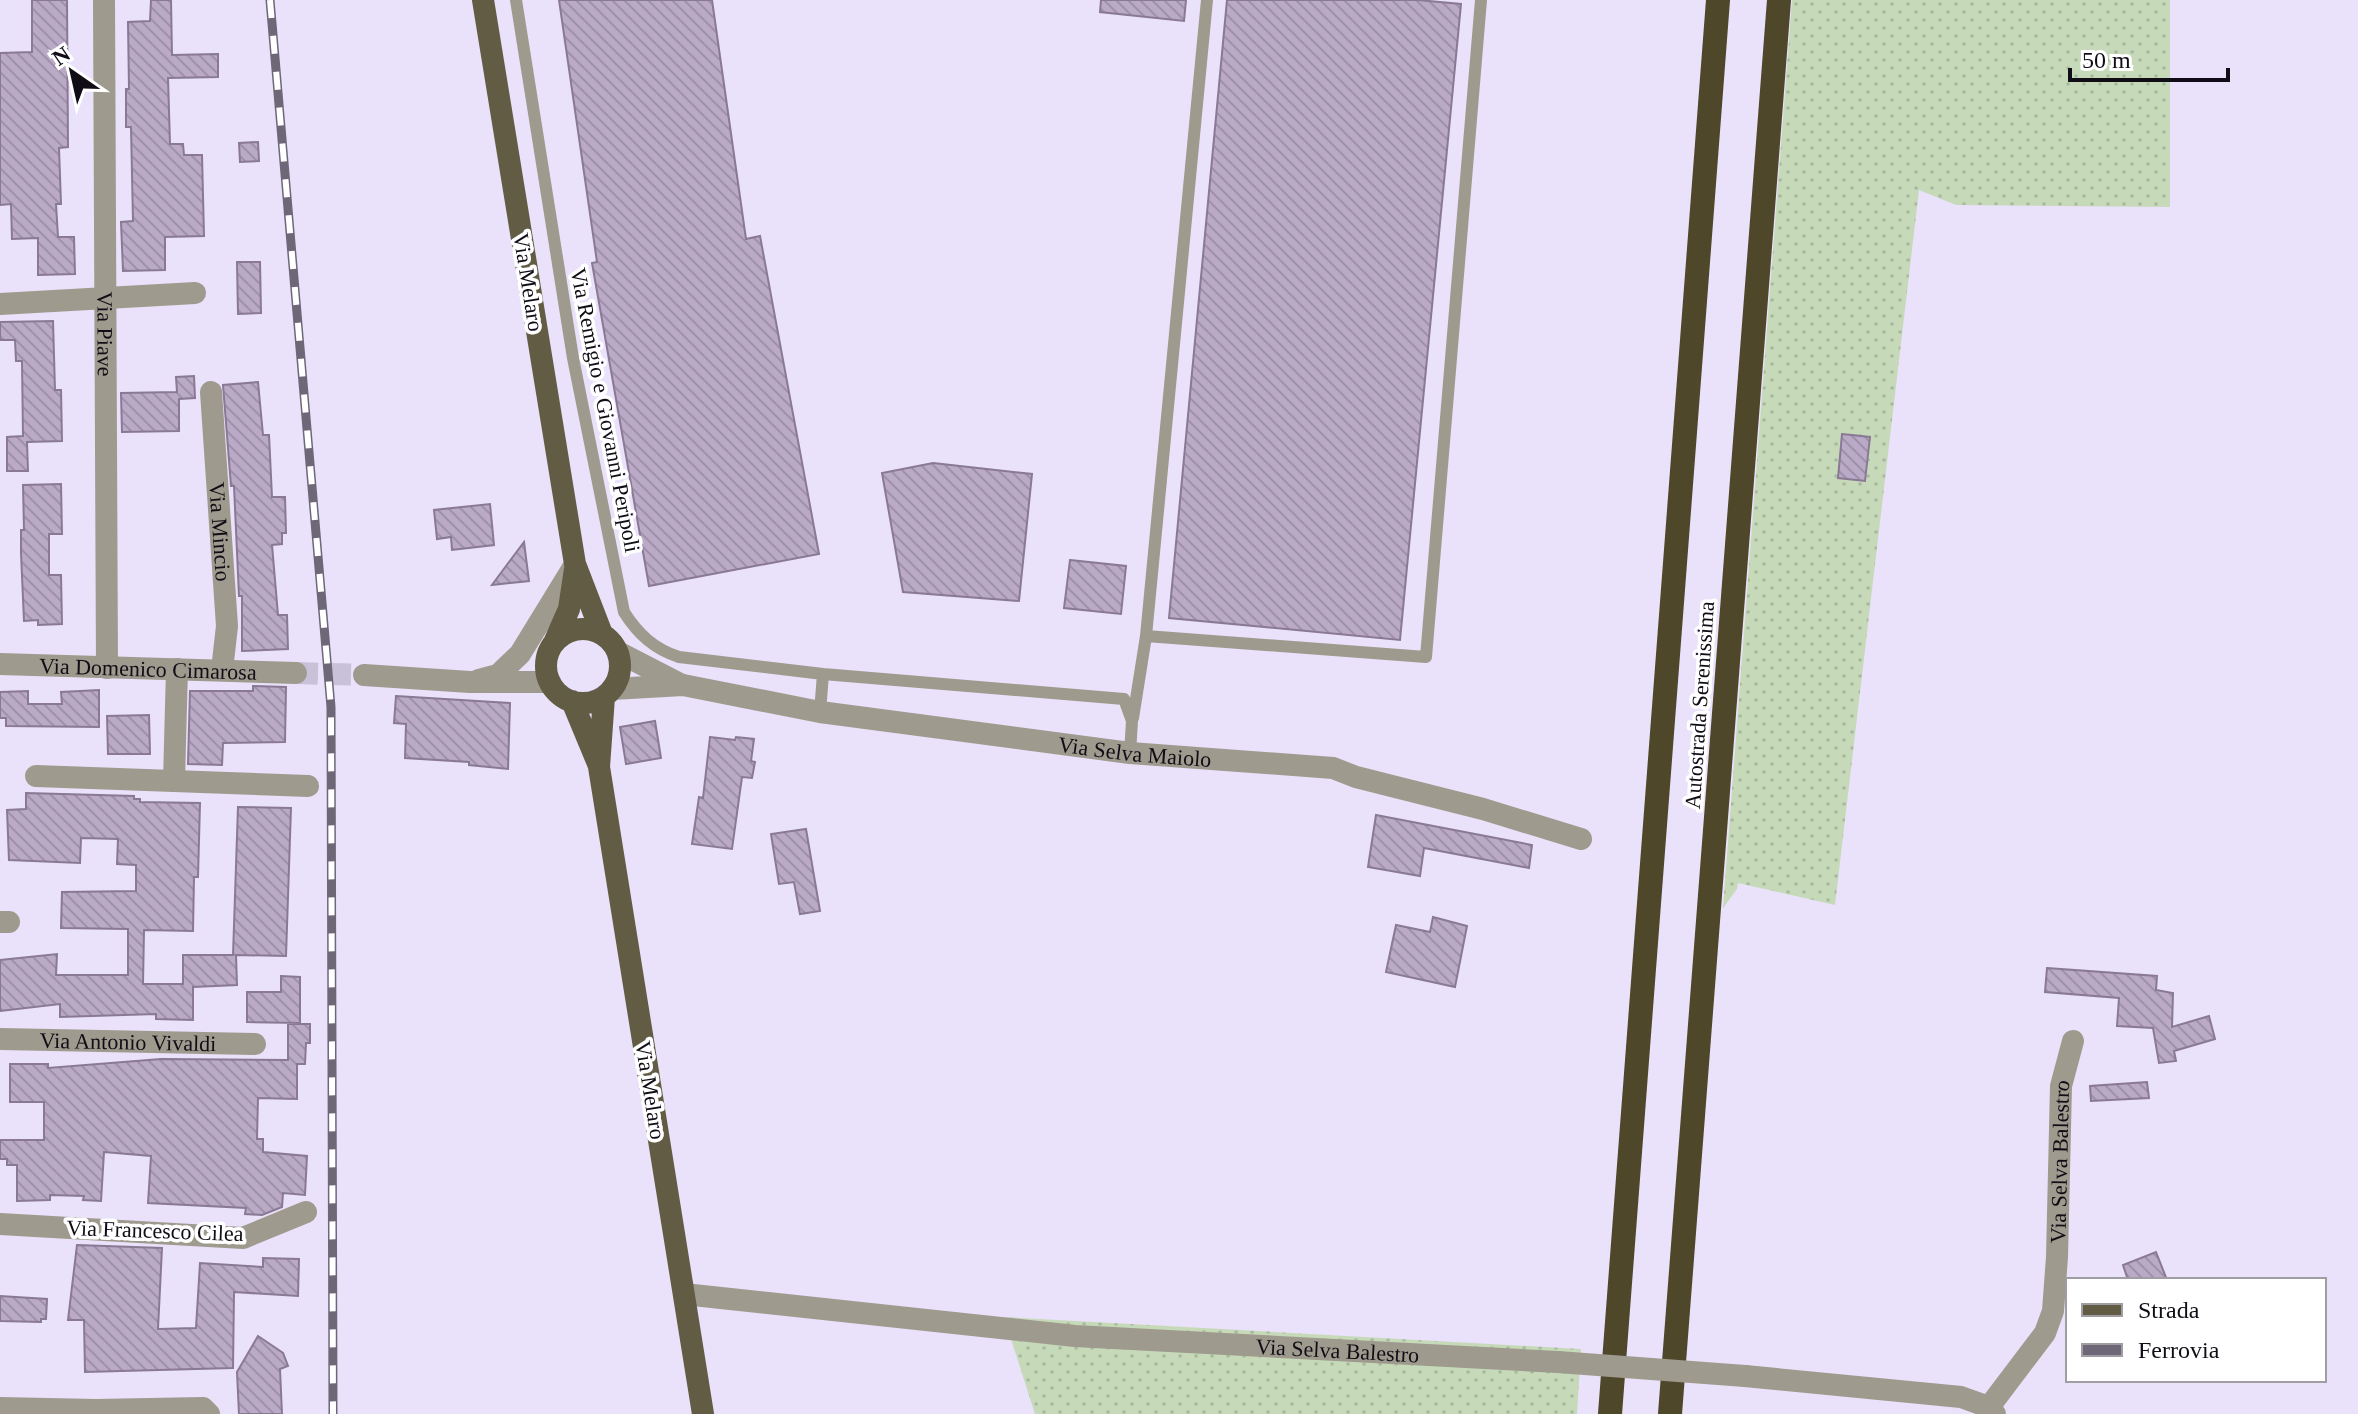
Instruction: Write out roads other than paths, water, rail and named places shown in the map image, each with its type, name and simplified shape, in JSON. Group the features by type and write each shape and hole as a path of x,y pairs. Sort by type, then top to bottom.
{"highway":[{"name":"Autostrada Serenissima","path":"1610,1414 1718,0"},
{"name":"Autostrada Serenissima","path":"1670,1414 1779,0"}],"main road":[{"name":"Via Melaro","path":"483,0 575,564 602,634 618,652 620,671 608,693 599,767"},
{"name":"Via Melaro","path":"575,564 569,609 552,646 546,670 556,691 572,701 599,767 703,1414"},
{"path":"552,646 559,637 580,629 602,634"},
{"path":"572,701 583,703 608,693"}],"street":[{"name":"Via Piave","path":"104,0 107,668"},
{"path":"0,304 195,293"},
{"name":"Via Mincio","path":"211,392 227,626 222,670"},
{"path":"470,682 498,675 520,654 575,564"},
{"name":"Via Selva Maiolo","path":"618,652 683,685 820,712 1130,753 1333,768 1581,839"},
{"name":"Via Domenico Cimarosa","path":"0,664 296,673"},
{"path":"174,781 177,669"},
{"path":"364,675 470,682 550,682"},
{"name":"Via Selva Maiolo","path":"608,693 683,685"},
{"path":"36,776 308,786"},
{"name":"Via Antonio Vivaldi","path":"0,1039 255,1044"},
{"name":"Via Selva Balestro","path":"684,1294 1075,1336 1558,1362 1745,1376 1961,1397 1992,1410 2045,1333 2053,1311 2061,1086 2073,1041"},
{"name":"Via Francesco Cilea","path":"0,1224 243,1238 306,1212"},
{"path":"0,1408 96,1412 203,1408 209,1414"}],"lane":[{"name":"Via Remigio e Giovanni Peripoli","path":"516,0 573,358 624,612 647,641 662,652 679,657 823,674 1124,699 1132,721"},
{"path":"1130,753 1146,636 1207,0"},
{"path":"1146,636 1426,657 1481,0"},
{"path":"820,712 823,674"}],"tunnel":[{"path":"296,673 364,675"}],"railway":[{"path":"270,0 331,707 333,1414"}]}
